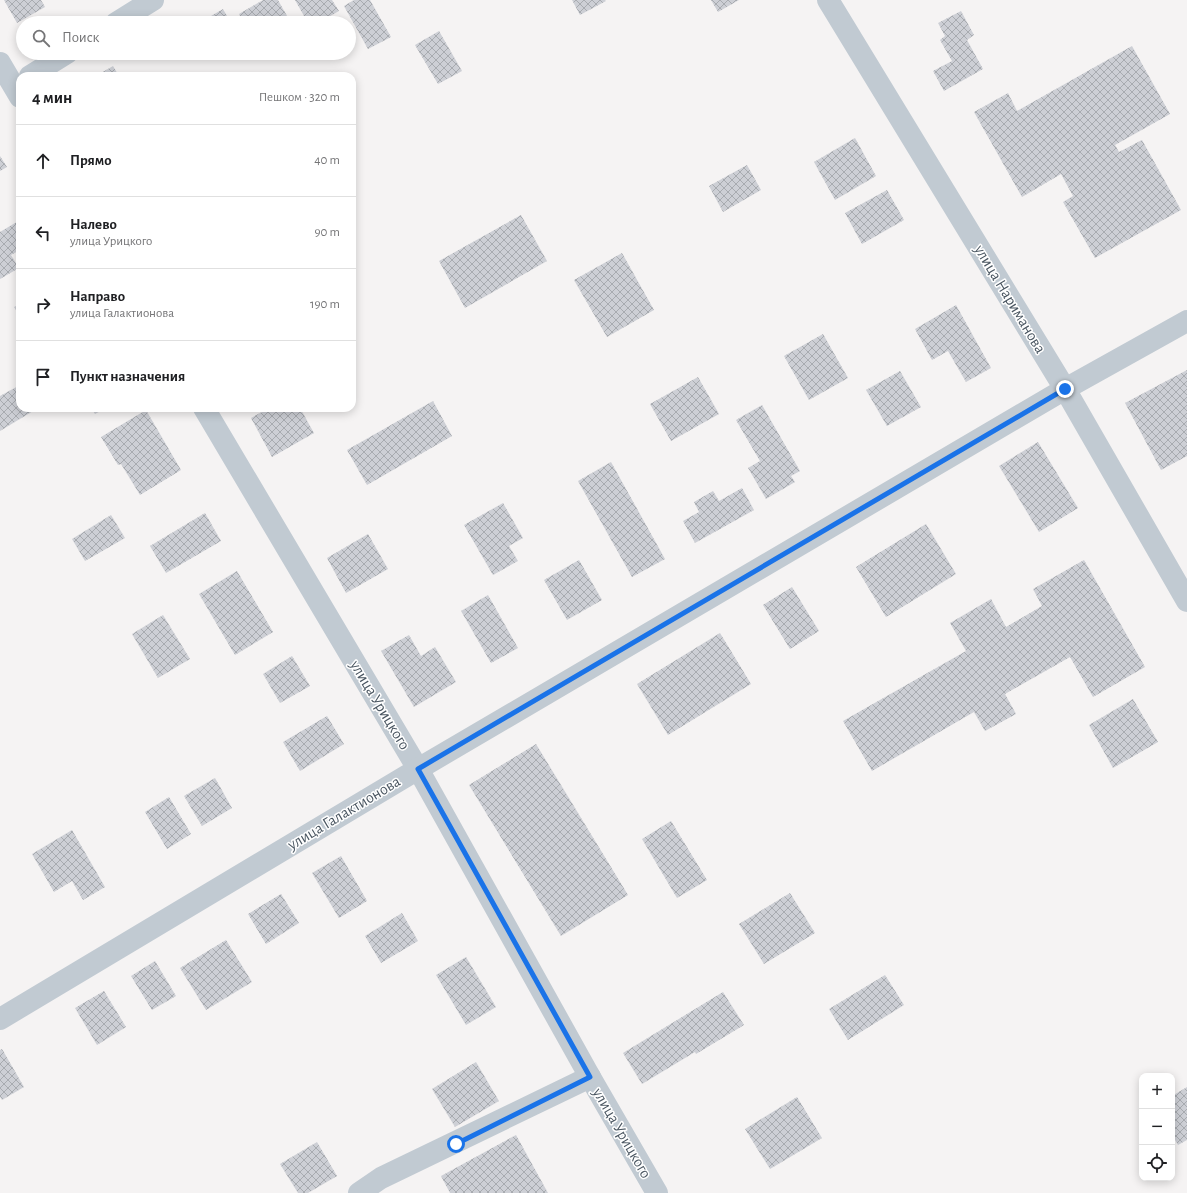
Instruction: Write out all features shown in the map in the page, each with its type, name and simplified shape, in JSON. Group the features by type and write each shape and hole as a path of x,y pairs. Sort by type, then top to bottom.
{"street":[{"path":"127,16 153,0"},
{"name":"улица Нариманова","path":"828,0 1065,389 1187,601"},
{"path":"39,72 57,60"},
{"path":"0,63 16,86"},
{"name":"улица Галактионова","path":"0,1019 418,769 1065,389 1187,321"},
{"name":"улица Урицкого","path":"206,412 418,769 590,1077 657,1193"},
{"path":"359,1193 381,1178 590,1077"}],"building":[{"path":"4,0 41,0 45,7 29,16 16,16 16,21"},
{"path":"263,0 278,0 287,16 240,16 239,14"},
{"path":"295,0 332,0 339,11 330,16 304,16"},
{"path":"354,0 370,0 391,37 368,49 356,28 356,16 350,16 344,6"},
{"path":"572,0 605,0 606,1 580,15"},
{"path":"711,0 739,0 718,12"},
{"path":"223,9 227,16 211,16"},
{"path":"961,11 974,35 967,40 983,69 944,91 933,71 952,61 940,40 945,36 938,23"},
{"path":"439,31 462,71 438,84 415,45"},
{"path":"1132,46 1170,114 1115,145 1119,152 1142,140 1181,210 1095,258 1063,202 1073,196 1061,174 1022,197 974,112 1008,93 1017,111"},
{"path":"113,66 117,72 103,72"},
{"path":"855,138 876,176 835,200 814,162"},
{"path":"0,156 7,167 0,171"},
{"path":"747,165 761,190 723,212 709,186"},
{"path":"887,190 904,220 862,244 845,213"},
{"path":"521,215 547,261 465,308 439,261"},
{"path":"16,222 16,252 11,255 16,263 16,270 0,279 0,232"},
{"path":"622,253 654,310 607,337 574,280"},
{"path":"956,305 991,368 966,382 948,351 932,360 915,329"},
{"path":"823,334 848,378 809,400 784,356"},
{"path":"1187,370 1187,456 1161,470 1125,403"},
{"path":"900,371 921,407 887,426 866,390"},
{"path":"698,377 719,414 671,441 650,404"},
{"path":"16,387 16,412 31,412 0,431 0,396"},
{"path":"433,401 452,436 367,485 347,450"},
{"path":"762,405 800,471 791,476 795,482 766,499 748,468 760,461 736,420"},
{"path":"143,412 147,412 181,470 140,495 121,464 118,465 101,437"},
{"path":"262,412 302,412 314,433 272,457 251,418"},
{"path":"1038,442 1078,508 1039,532 999,466"},
{"path":"611,462 665,559 632,577 578,481"},
{"path":"742,488 754,510 695,543 683,521 699,512 694,502 713,491 719,501"},
{"path":"503,503 523,538 509,546 518,561 493,575 464,525"},
{"path":"205,513 221,541 166,573 150,546"},
{"path":"111,515 125,538 85,561 72,539"},
{"path":"926,524 956,574 886,617 856,567"},
{"path":"368,534 388,569 346,593 327,558"},
{"path":"579,560 602,600 567,620 544,580"},
{"path":"1084,560 1145,667 1093,697 1070,657 1005,694 1016,714 985,731 974,712 872,771 843,721 966,651 950,623 991,599 1006,627 1042,606 1033,589"},
{"path":"237,571 273,632 235,655 199,594"},
{"path":"792,587 819,631 790,649 763,605"},
{"path":"488,595 518,648 491,663 461,611"},
{"path":"163,615 190,659 158,678 132,634"},
{"path":"720,633 751,684 668,735 637,684"},
{"path":"409,635 421,656 435,647 456,682 414,707 381,651"},
{"path":"292,656 310,686 280,703 263,674"},
{"path":"1133,699 1158,742 1113,768 1089,725"},
{"path":"327,716 344,744 300,771 283,742"},
{"path":"536,744 628,895 561,936 469,785"},
{"path":"215,778 232,808 202,826 184,796"},
{"path":"169,797 191,834 167,849 145,812"},
{"path":"671,821 707,880 677,898 642,839"},
{"path":"72,830 105,887 83,900 72,881 54,892 32,854"},
{"path":"341,856 367,901 339,918 312,873"},
{"path":"790,893 815,933 764,964 739,924"},
{"path":"281,894 299,923 266,944 248,914"},
{"path":"402,913 418,941 381,963 365,936"},
{"path":"226,940 252,982 206,1010 180,968"},
{"path":"466,957 496,1007 466,1025 436,975"},
{"path":"155,961 176,996 152,1010 131,976"},
{"path":"885,975 904,1005 848,1040 829,1009"},
{"path":"104,991 126,1027 97,1045 75,1008"},
{"path":"723,992 744,1025 642,1084 623,1053"},
{"path":"2,1049 24,1087 2,1100 0,1097 0,1050"},
{"path":"476,1062 499,1101 455,1127 432,1089"},
{"path":"1187,1087 1187,1140 1178,1145 1175,1140 1175,1094"},
{"path":"797,1097 822,1138 770,1169 745,1129"},
{"path":"516,1135 548,1193 450,1193 441,1176"},
{"path":"317,1142 337,1176 308,1193 298,1193 280,1164"}],"route":[{"path":"456,1144 590,1077 418,769 1065,389"}]}
